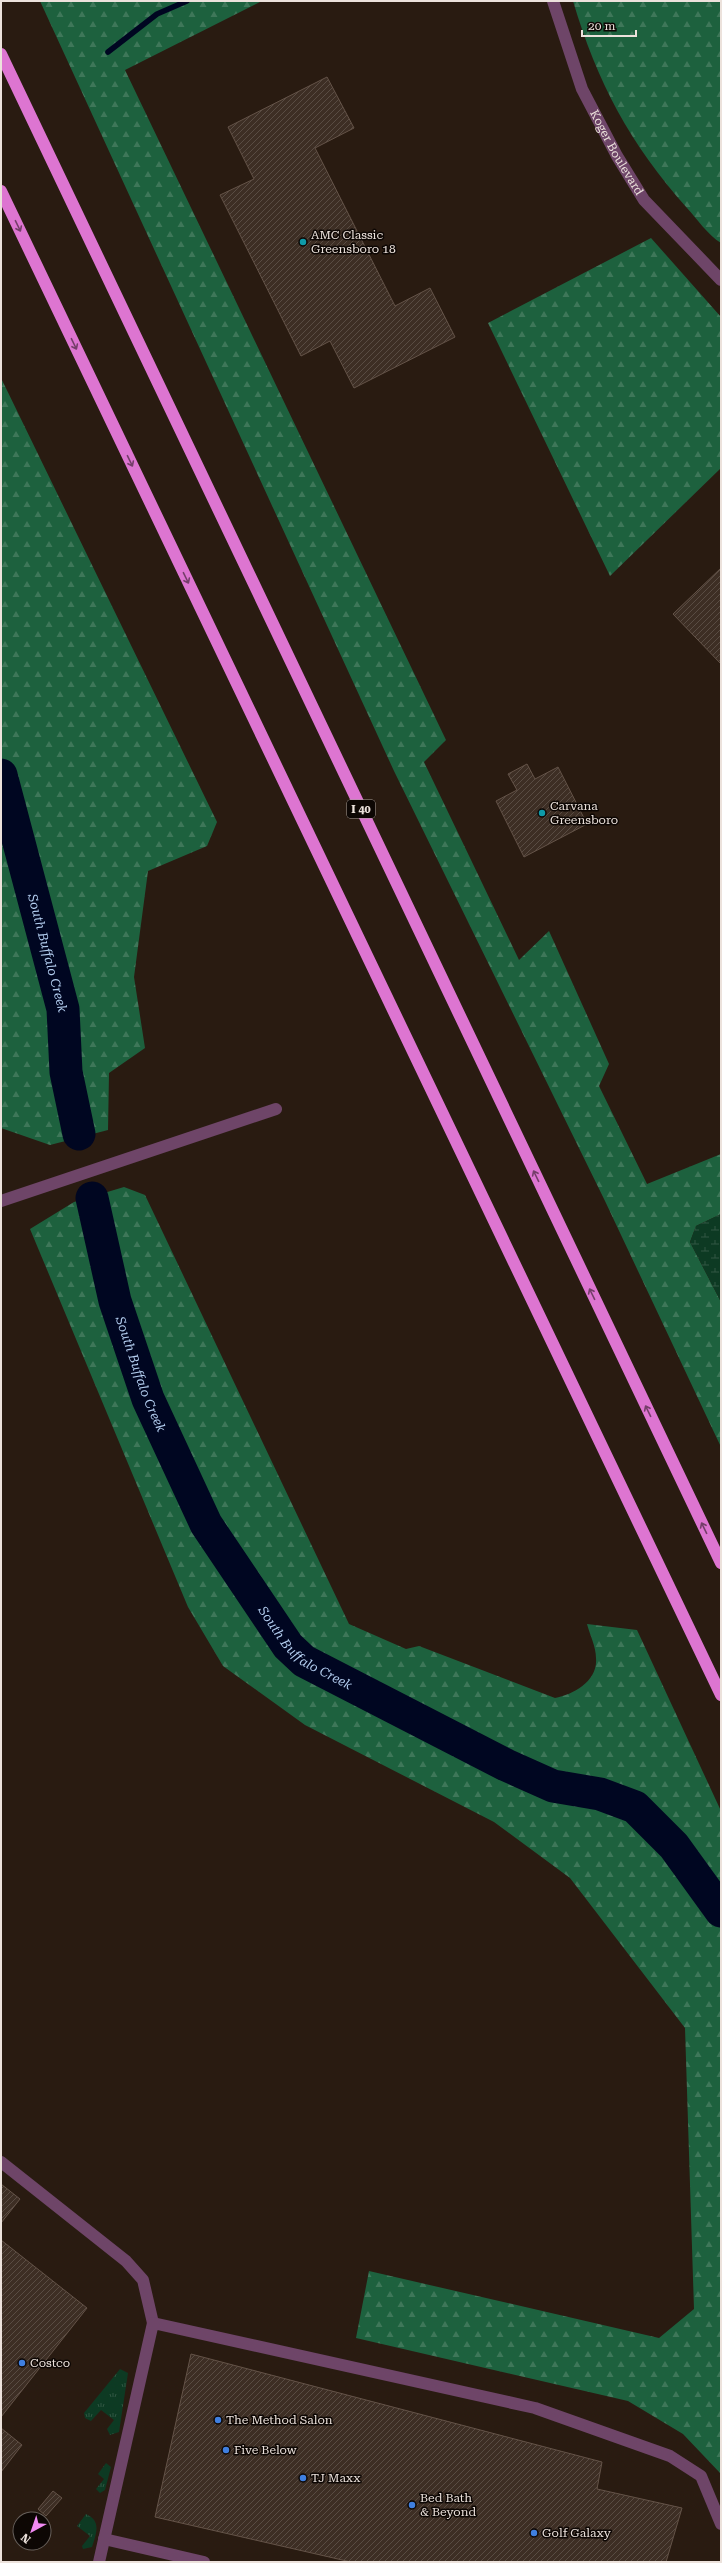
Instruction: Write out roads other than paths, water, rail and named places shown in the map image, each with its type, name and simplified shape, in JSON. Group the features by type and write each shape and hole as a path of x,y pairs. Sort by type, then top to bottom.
{"highway":[{"name":"I 40","path":"1,54 721,1563"},
{"path":"1,191 721,1695"}],"street":[{"name":"Koger Boulevard","path":"554,1 582,90 617,156 644,200 721,280"},
{"path":"1,1201 276,1109"},
{"path":"1,2162 126,2261 143,2280 153,2323 99,2562"},
{"path":"153,2323 542,2410 670,2456 702,2476 721,2524"},
{"path":"104,2539 204,2562"}],"waterway":[{"path":"108,52 157,14 187,1"},
{"name":"South Buffalo Creek","path":"1,775 63,1009 66,1072 79,1134"},
{"name":"South Buffalo Creek","path":"92,1198 115,1301 148,1399 206,1524 288,1646 304,1661 506,1765 553,1786 600,1794 635,1807 674,1846 721,1911"}],"place":[{"name":"AMC Classic Greensboro 18","path":"303,242"},
{"name":"Carvana Greensboro","path":"542,813"},
{"name":"Costco","path":"22,2363"},
{"name":"The Method Salon","path":"218,2420"},
{"name":"Five Below","path":"226,2450"},
{"name":"TJ Maxx","path":"303,2478"},
{"name":"Bed Bath & Beyond","path":"412,2505"},
{"name":"Golf Galaxy","path":"534,2533"}]}
